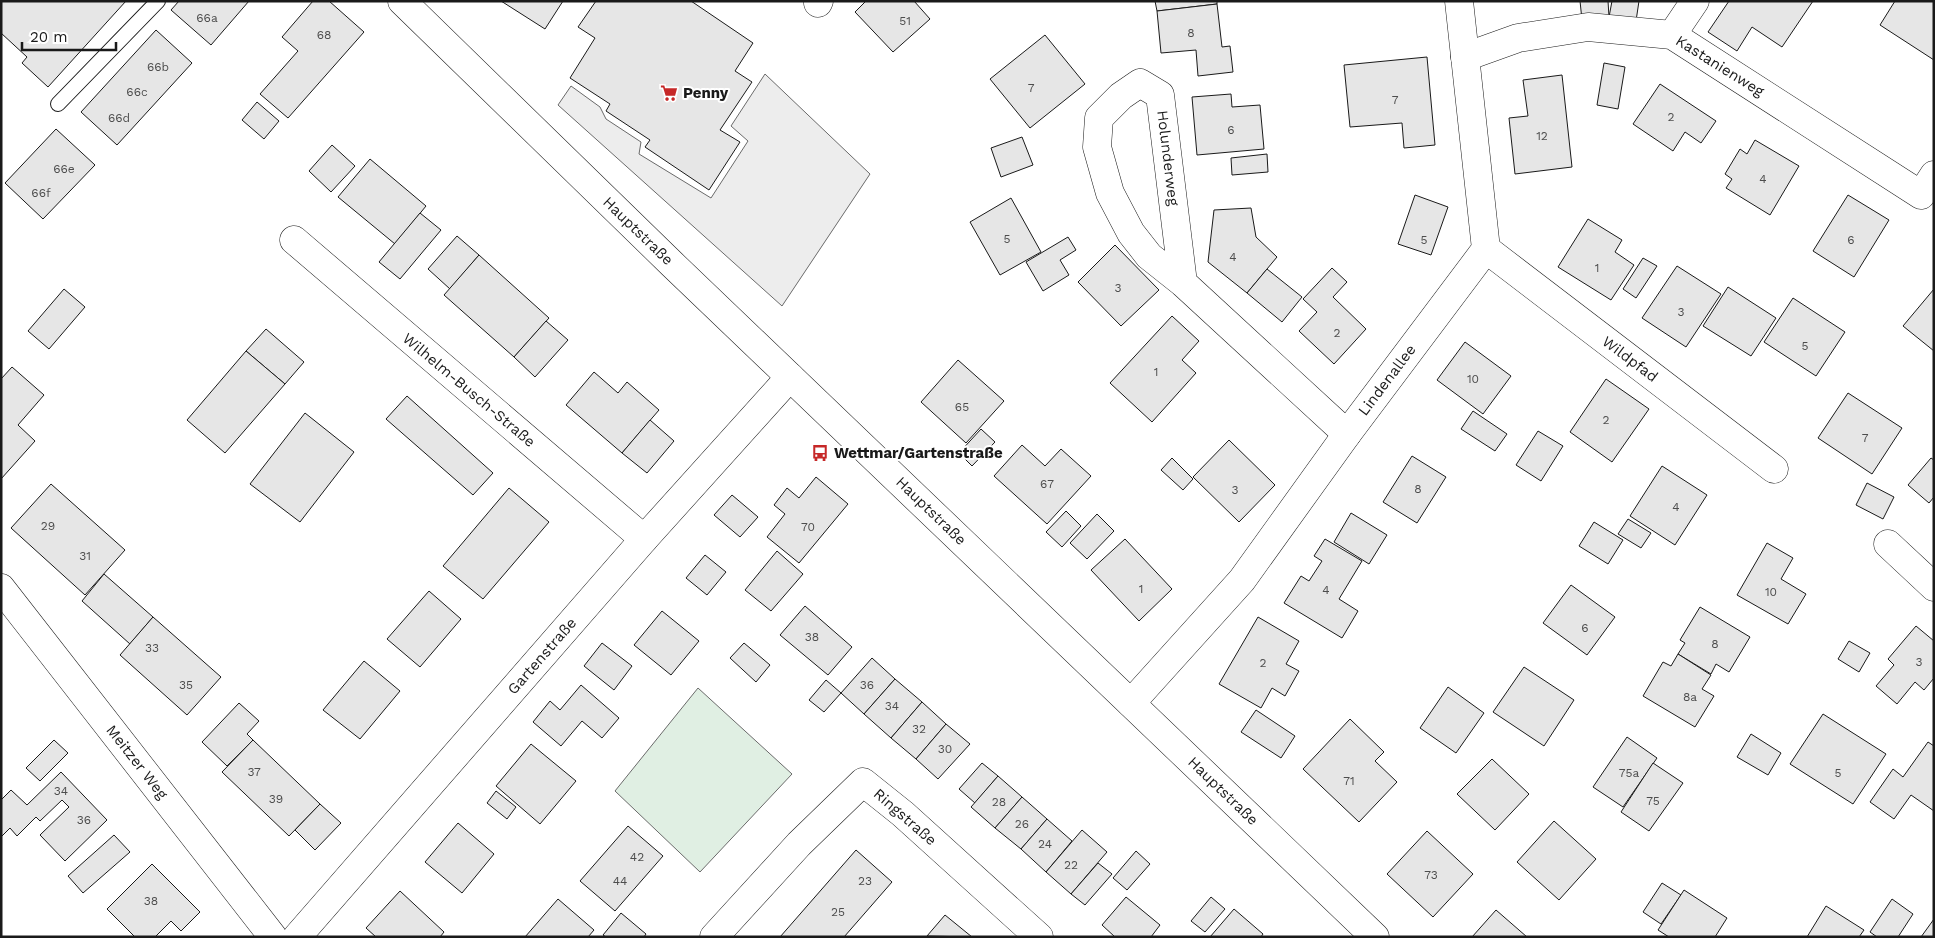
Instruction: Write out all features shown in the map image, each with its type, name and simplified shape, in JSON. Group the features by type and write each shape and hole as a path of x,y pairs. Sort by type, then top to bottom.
{"street":[{"name":"Hauptstraße","path":"402,1 790,377 1374,937"},
{"path":"1459,1 1486,249"},
{"path":"1672,35 1695,1"},
{"name":"Kastanienweg","path":"1465,57 1518,38 1588,27 1672,35 1927,185"},
{"name":"Holunderweg","path":"1183,283 1160,95 1140,83 1121,96 1099,118 1097,147 1110,193 1131,233 1149,256 1183,283 1347,434"},
{"name":"Wilhelm-Busch-Straße","path":"294,240 644,539"},
{"name":"Lindenallee","path":"1131,703 1242,580 1347,434 1486,249"},
{"name":"Wildpfad","path":"1486,249 1774,469"},
{"name":"Gartenstraße","path":"296,937 644,539 790,377"},
{"path":"1888,544 1934,587"},
{"name":"Meitzer Weg","path":"1,588 273,937"},
{"name":"Ringstraße","path":"714,937 799,844 863,782 903,814 1039,937"}],"lane":[{"path":"58,104 158,1"}],"green space":[{"path":"698,688 792,774 700,872 615,791"}],"shaded area":[{"path":"765,74 870,174 782,306 558,105 571,86 600,107 606,119 641,142 639,154 711,198 748,141 731,126"}],"building":[{"path":"1,1 126,1 48,87 22,63 27,57 1,33"},
{"path":"179,1 249,1 211,45 171,10"},
{"path":"313,1 329,1 364,32 288,118 260,94 298,51 282,37"},
{"path":"501,1 563,1 545,29"},
{"name":"Penny","path":"596,1 691,1 753,43 735,71 752,82 720,130 740,142 709,190 645,147 650,140 606,111 610,104 570,78 595,38 578,27"},
{"path":"866,1 914,1 930,19 893,52 855,12"},
{"path":"1155,1 1217,1 1217,4 1157,11"},
{"path":"1580,1 1608,1 1609,17 1582,20"},
{"path":"1612,1 1639,1 1636,21 1609,17"},
{"path":"1729,1 1813,1 1782,47 1752,27 1737,51 1708,32"},
{"path":"1895,1 1934,1 1934,60 1880,25"},
{"path":"1217,4 1222,47 1230,46 1233,72 1198,76 1196,50 1161,53 1157,11"},
{"path":"156,30 192,63 117,145 81,112"},
{"path":"1045,35 1085,84 1030,128 990,79"},
{"path":"1427,57 1435,145 1404,148 1402,123 1350,127 1344,65"},
{"path":"1604,63 1625,67 1618,109 1597,105"},
{"path":"1562,75 1572,167 1515,174 1509,118 1528,116 1523,80"},
{"path":"1660,84 1716,121 1701,143 1685,132 1673,151 1633,124"},
{"path":"1231,94 1232,107 1260,105 1264,149 1197,155 1192,97"},
{"path":"257,102 279,121 264,139 242,120"},
{"path":"56,129 95,165 43,219 5,183"},
{"path":"1022,137 1033,165 1001,177 991,148"},
{"path":"1755,140 1799,166 1770,215 1726,188 1732,179 1725,174 1740,149 1747,154"},
{"path":"332,145 355,166 331,192 309,171"},
{"path":"1267,154 1268,172 1232,175 1231,158"},
{"path":"370,159 426,206 395,244 338,197"},
{"path":"1415,195 1448,207 1431,255 1398,244"},
{"path":"1848,195 1889,220 1854,277 1813,251"},
{"path":"1011,198 1041,252 1000,275 970,222"},
{"path":"1251,208 1256,237 1277,257 1247,293 1208,262 1214,210"},
{"path":"420,213 441,230 400,279 379,262"},
{"path":"1588,219 1622,240 1615,252 1634,265 1611,300 1558,267"},
{"path":"457,236 479,255 450,289 428,269"},
{"path":"1068,237 1076,250 1060,260 1069,275 1043,291 1026,262"},
{"path":"1115,245 1159,290 1121,326 1078,282"},
{"path":"479,255 549,318 514,357 444,295"},
{"path":"1643,258 1657,266 1636,298 1623,289"},
{"path":"1677,266 1721,294 1686,347 1642,318"},
{"path":"1332,268 1347,282 1333,297 1366,329 1334,364 1299,331 1317,312 1303,299"},
{"path":"1267,269 1302,297 1282,322 1247,293"},
{"path":"1728,287 1776,318 1751,356 1703,326"},
{"path":"64,289 85,307 49,349 28,331"},
{"path":"1934,289 1934,351 1903,326"},
{"path":"1793,298 1845,332 1816,376 1764,342"},
{"path":"1172,316 1199,341 1182,360 1196,373 1152,422 1110,383"},
{"path":"546,321 568,340 535,377 514,357"},
{"path":"266,329 304,362 285,384 246,351"},
{"path":"1465,342 1511,376 1483,414 1437,380"},
{"path":"246,351 285,384 225,453 187,420"},
{"path":"958,360 1004,401 966,443 921,402"},
{"path":"12,367 44,395 18,425 35,441 1,479 1,379"},
{"path":"594,372 618,393 627,382 659,410 622,453 566,405"},
{"path":"1606,379 1649,409 1612,462 1570,432"},
{"path":"1848,393 1902,428 1872,474 1818,438"},
{"path":"407,396 493,473 473,495 386,419"},
{"path":"1473,411 1507,434 1495,451 1461,429"},
{"path":"305,413 354,452 300,522 250,484"},
{"path":"650,420 674,441 647,473 622,453"},
{"path":"981,429 995,442 972,466 959,453"},
{"path":"1538,431 1563,446 1541,481 1516,465"},
{"path":"1229,440 1275,485 1239,522 1193,477"},
{"path":"1022,445 1045,466 1061,449 1091,476 1047,524 994,476"},
{"path":"1412,456 1446,477 1417,523 1383,502"},
{"path":"1172,458 1193,479 1183,490 1161,470"},
{"path":"1931,458 1934,460 1934,497 1929,503 1908,485"},
{"path":"1662,466 1707,495 1675,545 1630,516"},
{"path":"816,477 848,504 799,563 767,537 785,514 774,505 787,488 799,498"},
{"path":"1867,483 1894,497 1883,519 1856,505"},
{"path":"51,484 125,550 85,595 11,528"},
{"path":"509,488 549,522 483,599 443,566"},
{"path":"732,495 758,517 740,537 714,515"},
{"path":"1066,511 1081,526 1062,547 1046,532"},
{"path":"1351,513 1387,535 1369,564 1334,542"},
{"path":"1097,514 1114,531 1087,559 1070,543"},
{"path":"1628,519 1651,533 1641,548 1618,534"},
{"path":"1594,522 1623,540 1608,564 1579,546"},
{"path":"1125,539 1172,589 1139,621 1091,570"},
{"path":"1325,539 1362,561 1339,599 1358,611 1342,638 1284,603 1301,576 1309,581 1322,561 1314,556"},
{"path":"1767,543 1793,558 1781,579 1806,594 1788,624 1737,595"},
{"path":"777,551 803,574 771,611 745,590"},
{"path":"705,555 726,572 707,595 686,578"},
{"path":"104,574 153,617 130,644 82,601"},
{"path":"1571,585 1615,617 1587,655 1543,623"},
{"path":"429,591 461,619 420,667 387,639"},
{"path":"805,606 852,647 828,675 780,635"},
{"path":"1700,607 1750,637 1729,672 1716,664 1711,674 1678,654 1685,643 1680,640"},
{"path":"662,611 699,641 671,675 634,645"},
{"path":"153,617 221,677 187,715 120,655"},
{"path":"1258,617 1299,641 1286,664 1299,671 1285,696 1272,688 1261,708 1219,684"},
{"path":"1916,626 1934,641 1934,678 1924,690 1915,682 1897,704 1876,686 1894,665 1888,659"},
{"path":"1849,641 1870,653 1859,672 1838,659"},
{"path":"602,643 632,666 614,690 584,666"},
{"path":"744,643 770,665 756,682 730,658"},
{"path":"1678,654 1711,675 1702,689 1714,696 1695,727 1643,696 1663,662 1671,666"},
{"path":"872,658 895,679 864,714 841,693"},
{"path":"364,661 400,691 360,739 323,710"},
{"path":"1524,667 1574,700 1544,746 1493,712"},
{"path":"895,679 922,702 891,738 864,714"},
{"path":"826,680 841,693 824,712 809,700"},
{"path":"581,685 619,718 602,738 582,721 561,746 533,722 550,701 560,710"},
{"path":"1448,687 1484,713 1456,753 1420,728"},
{"path":"922,702 946,724 916,759 891,738"},
{"path":"239,703 259,721 247,734 253,740 227,766 202,742"},
{"path":"1256,710 1295,736 1281,758 1241,732"},
{"path":"1823,714 1886,754 1853,804 1790,764"},
{"path":"1350,719 1384,752 1375,761 1397,782 1359,822 1303,769"},
{"path":"946,724 970,744 938,779 916,759"},
{"path":"1751,734 1781,753 1768,775 1737,757"},
{"path":"1627,737 1657,758 1623,807 1593,787"},
{"path":"54,740 68,753 40,781 26,768"},
{"path":"253,740 320,804 289,836 222,772"},
{"path":"1928,742 1934,746 1934,811 1911,795 1894,819 1870,802 1893,769 1903,777"},
{"path":"531,744 576,781 540,824 496,786"},
{"path":"1492,759 1529,794 1495,830 1457,794"},
{"path":"982,763 998,776 975,803 959,789"},
{"path":"1653,763 1683,783 1649,831 1621,812"},
{"path":"61,772 107,820 65,861 40,835 69,807 62,800 40,821 36,817 17,836 10,828 1,837 1,800 11,790 27,805"},
{"path":"998,776 1022,797 995,828 971,807"},
{"path":"496,791 516,807 507,819 487,803"},
{"path":"1022,797 1047,819 1021,849 995,828"},
{"path":"320,804 341,823 315,850 295,830"},
{"path":"1047,819 1072,841 1046,872 1021,849"},
{"path":"1554,821 1596,859 1559,900 1517,862"},
{"path":"458,823 494,854 462,893 425,862"},
{"path":"628,826 663,856 615,911 580,881"},
{"path":"1082,830 1107,852 1071,894 1046,872"},
{"path":"1427,831 1473,874 1433,917 1387,874"},
{"path":"114,835 130,852 83,893 68,876"},
{"path":"856,850 892,882 844,937 780,937"},
{"path":"1136,851 1150,864 1127,890 1113,878"},
{"path":"1098,863 1112,874 1085,905 1071,894"},
{"path":"152,864 200,912 181,931 171,921 155,937 135,937 107,909"},
{"path":"1662,883 1681,895 1661,924 1643,912"},
{"path":"1684,890 1727,918 1715,937 1669,937 1658,930"},
{"path":"400,891 444,932 440,937 376,937 366,928"},
{"path":"1126,897 1160,925 1151,937 1115,937 1102,925"},
{"path":"1211,897 1225,909 1205,932 1191,921"},
{"path":"558,899 594,930 588,937 525,937"},
{"path":"1892,899 1913,914 1898,937 1877,937 1870,932"},
{"path":"1826,906 1864,930 1859,937 1807,937"},
{"path":"1234,909 1263,934 1261,937 1210,937"},
{"path":"1496,910 1527,937 1472,937"},
{"path":"621,913 646,934 644,937 606,937 603,935"},
{"path":"945,915 972,937 927,936"},
{"path":"1934,919 1934,937 1921,937"}],"place":[{"name":"Penny","path":"669,93"},
{"name":"Wettmar/Gartenstraße","path":"820,453"}]}
